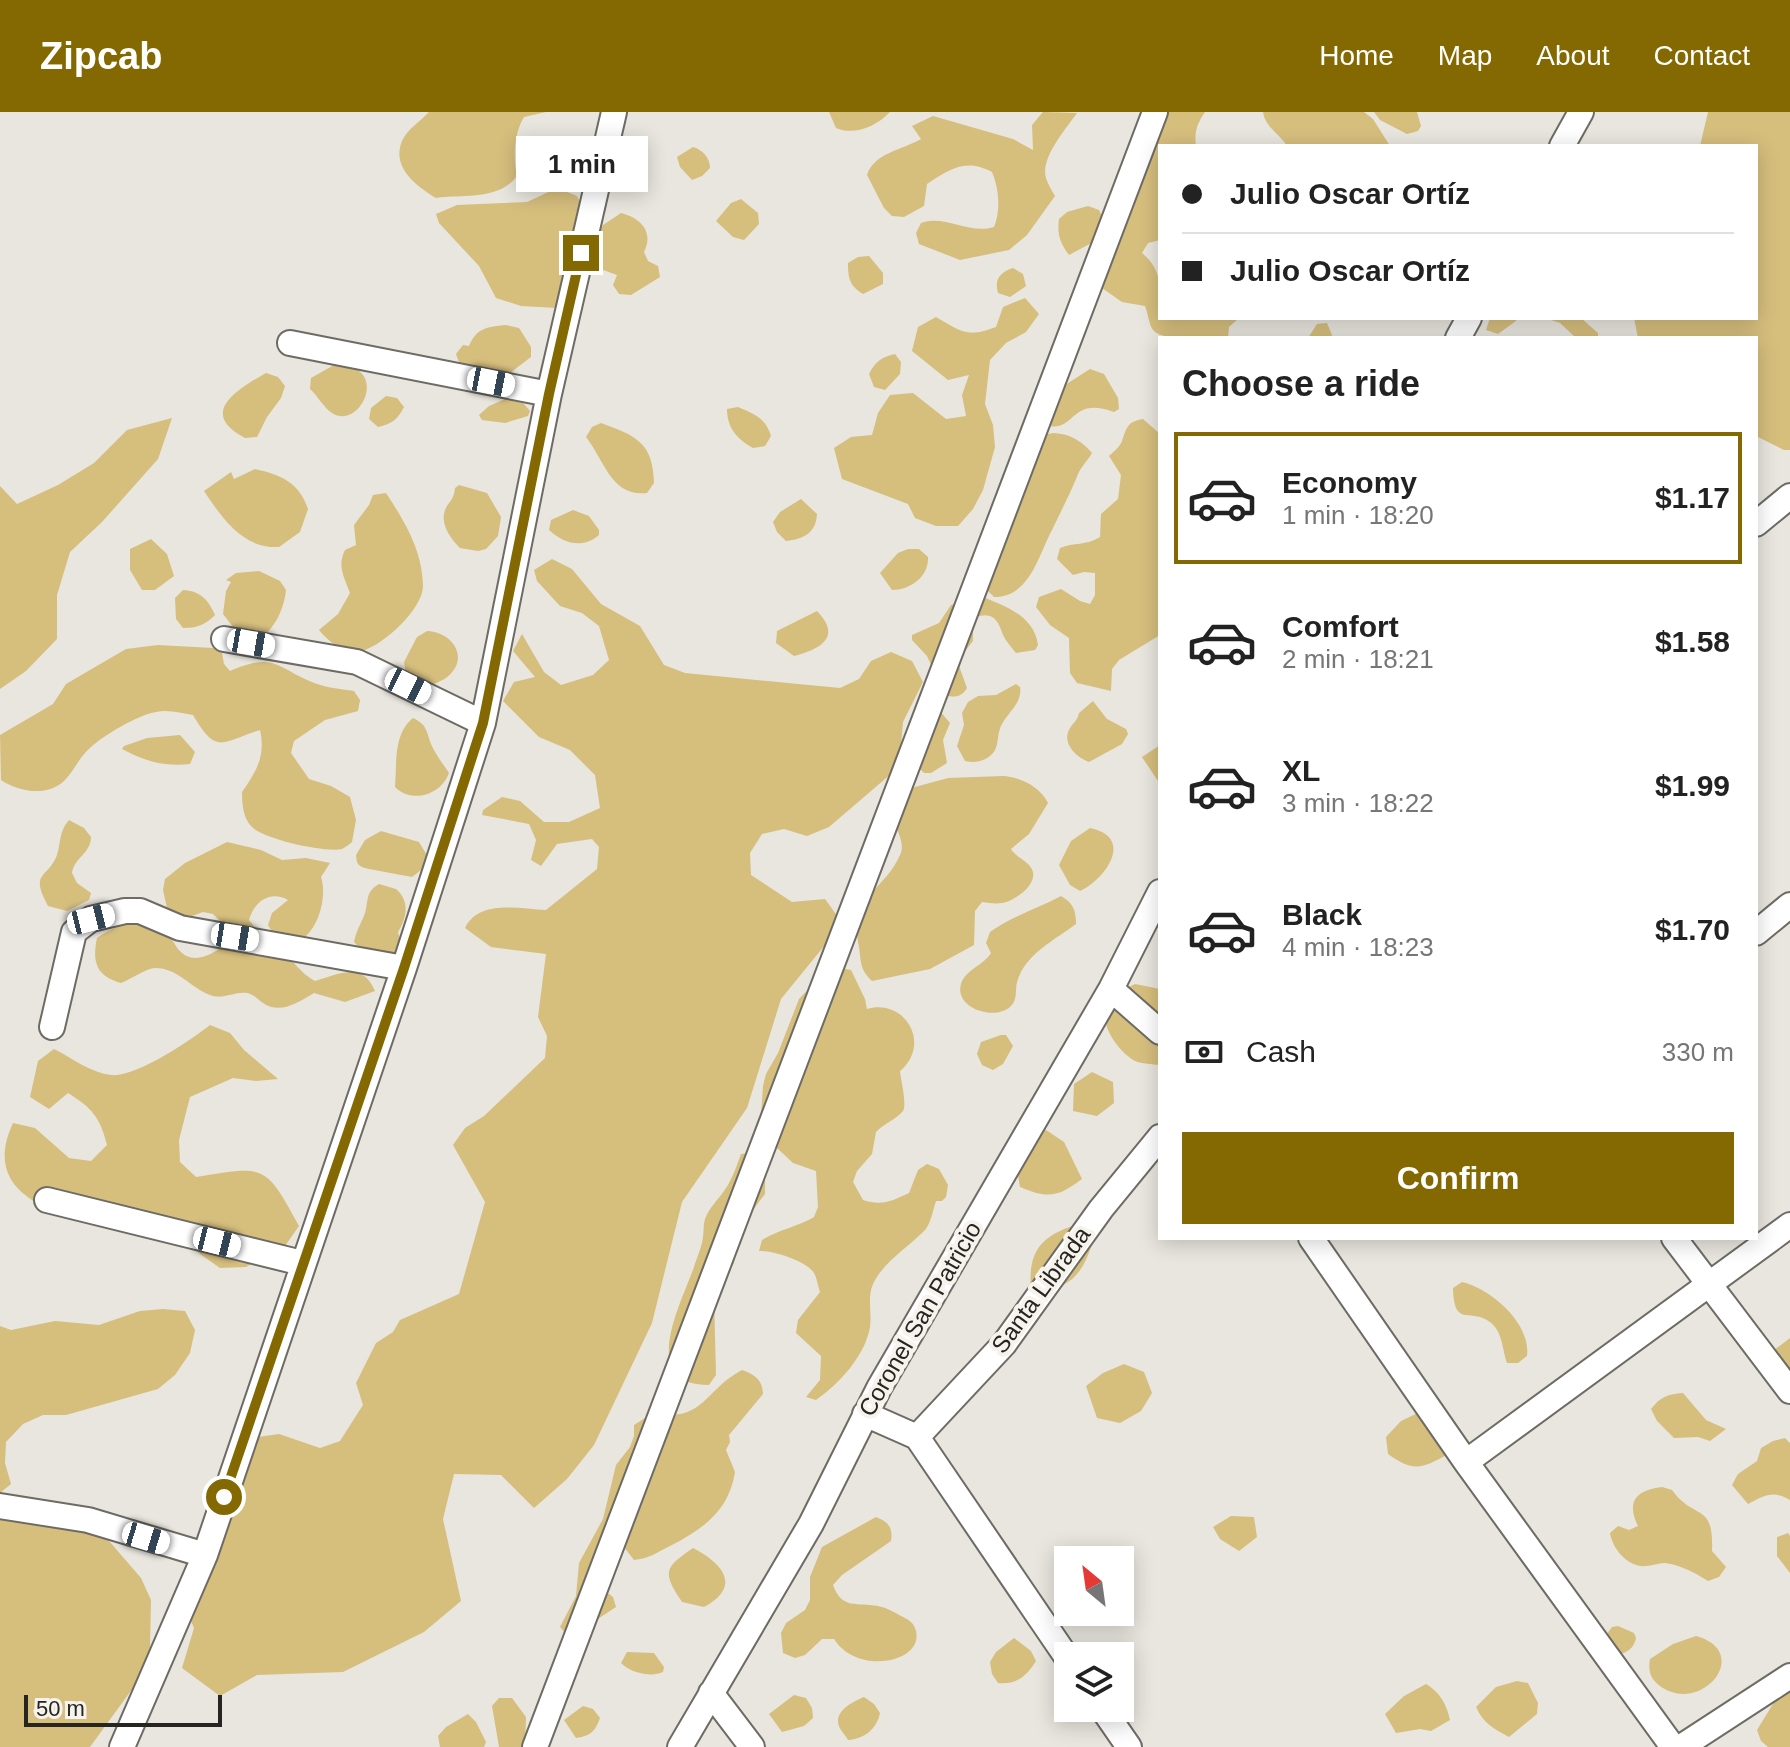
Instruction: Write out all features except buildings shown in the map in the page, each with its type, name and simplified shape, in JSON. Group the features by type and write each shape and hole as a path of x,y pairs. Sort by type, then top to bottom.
{"street":[{"path":"122,1747 205,1555 404,968 483,723 549,394 614,112"},
{"path":"535,1747 1155,112"},
{"path":"1563,144 1581,112"},
{"path":"290,343 549,394"},
{"path":"1758,522 1790,496"},
{"path":"224,639 357,662 483,723"},
{"name":"Coronel San Patricio","path":"680,1747 811,1524 865,1414 1111,989 1158,896"},
{"path":"1758,931 1790,905"},
{"path":"52,1027 74,932 91,919 125,911 140,911 180,928 404,968"},
{"path":"1111,989 1158,1030"},
{"name":"Santa Librada","path":"917,1437 1004,1344 1101,1209 1158,1139"},
{"path":"47,1200 302,1263"},
{"path":"1466,1462 1790,1225"},
{"path":"1312,1240 1466,1462 1673,1747"},
{"path":"1675,1240 1790,1391"},
{"path":"865,1414 917,1437 1056,1642"},
{"path":"0,1506 88,1520 205,1555"},
{"path":"1681,1747 1790,1676"},
{"path":"711,1693 752,1747"},
{"path":"1112,1722 1129,1747"}],"shaded area":[{"path":"429,112 546,112 524,117 515,146 517,176 509,184 491,193 436,198 414,182 400,160 404,137"},
{"path":"829,112 890,112 879,122 850,131 836,128"},
{"path":"1043,112 1077,113 1055,144 1047,162 1046,178 1055,196 1027,235 1009,250 960,260 919,244 916,233 921,223 930,221 985,229 994,227 998,200 992,172 974,166 951,170 927,184 924,206 904,217 892,216 884,208 867,175 882,157 921,139 912,126 933,116 1013,139 1033,150 1032,125"},
{"path":"1164,112 1205,112 1197,128 1196,144 1158,144 1158,240 1148,243 1142,253 1157,275 1158,320 1237,320 1229,327 1228,336 1159,334 1152,328 1145,306 1122,302 1099,286"},
{"path":"1263,112 1364,112 1373,119 1389,144 1285,144"},
{"path":"1374,112 1417,112 1421,126 1418,131 1407,134 1380,120"},
{"path":"1708,112 1790,112 1790,450 1758,437 1758,336 1638,336 1634,320 1758,320 1758,144 1700,144"},
{"path":"693,147 705,155 710,168 692,180 680,167 677,157"},
{"path":"557,188 577,196 582,205 564,264 557,308 521,306 496,298 479,266 439,223 436,214 457,205 527,202"},
{"path":"741,199 758,213 759,224 744,240 733,237 716,221 731,203"},
{"path":"1088,206 1099,210 1104,220 1097,240 1069,255 1060,238 1059,219 1067,212"},
{"path":"621,213 634,218 644,227 647,245 644,252 648,261 658,266 660,277 631,295 619,294 613,285 617,275 595,267 590,257 590,246 601,246 598,235 603,225"},
{"path":"869,256 883,273 883,284 863,294 851,282 848,263 858,257"},
{"path":"1013,268 1023,274 1026,286 1010,297 998,293 999,277"},
{"path":"1025,298 1039,314 1026,332 1006,343 990,360 985,404 993,425 995,447 983,490 973,509 958,526 936,526 915,518 908,504 842,479 834,448 851,437 872,435 878,413 890,395 913,393 946,419 966,416 962,395 969,375 948,380 912,351 918,327 936,317 965,332 986,330 996,327 1003,307"},
{"path":"1489,320 1516,320 1498,334 1486,330"},
{"path":"1551,320 1583,320 1598,336 1574,336 1560,323"},
{"path":"1327,323 1332,336 1309,336 1317,324"},
{"path":"506,325 519,328 531,347 531,357 502,379 460,365 456,354 463,345 469,346 484,329"},
{"path":"895,354 901,362 900,374 885,390 874,387 869,374 871,370 882,358"},
{"path":"334,365 352,367 363,374 367,384 360,406 343,416 329,411 310,389 311,378"},
{"path":"1090,369 1104,374 1118,398 1119,409 1114,412 1089,408 1064,424 1048,426 1062,387"},
{"path":"266,373 278,377 285,386 257,437 245,438 231,429 224,420 223,411 234,394"},
{"path":"386,396 397,398 404,407 394,420 378,427 369,419 371,408"},
{"path":"505,399 523,403 530,411 528,416 505,423 482,420 479,415 489,406"},
{"path":"738,407 766,425 771,436 765,446 753,448 734,432 727,409"},
{"path":"172,418 158,459 102,522 70,552 57,595 57,639 26,671 0,689 0,486 17,504 58,485 94,463 127,430"},
{"path":"1143,419 1158,432 1158,636 1119,660 1112,669 1111,691 1077,683 1070,673 1069,638 1050,625 1036,607 1039,597 1061,589 1090,604 1095,595 1095,573 1073,575 1057,559 1060,548 1100,537 1101,514 1118,499 1121,475 1109,456 1120,445 1128,426"},
{"path":"601,423 633,437 646,450 654,483 647,493 625,489 610,476 586,437 592,427"},
{"path":"1054,433 1075,439 1092,453 1079,471 1031,573 1016,590 994,597 986,589 1041,435"},
{"path":"255,469 288,481 300,492 308,509 300,532 279,547 255,543 244,537 226,521 204,491 231,472 234,479"},
{"path":"459,485 487,493 501,517 498,536 486,549 460,548 446,528 445,512"},
{"path":"386,493 416,548 422,572 422,594 410,614 391,634 362,651 350,651 333,643 319,630 338,614 350,593 342,572 342,561 345,550 356,545 354,525 373,495"},
{"path":"801,499 817,514 814,526 803,537 786,541 773,522 780,512"},
{"path":"573,510 589,516 599,535 587,542 574,543 561,539 549,530 551,520"},
{"path":"151,539 167,554 174,576 155,590 142,590 130,570 130,549"},
{"path":"919,549 928,557 928,564 918,581 906,588 892,590 880,573 898,553"},
{"path":"552,559 572,569 601,604 640,626 664,665 685,673 840,688 859,679 871,661 891,652 912,661 923,682 903,722 899,767 829,827 807,836 784,829 762,834 750,853 751,875 792,902 825,899 838,917 838,929 781,999 747,1108 682,1202 652,1323 594,1445 567,1479 534,1508 501,1475 454,1474 443,1519 461,1601 424,1632 343,1672 257,1675 220,1696 182,1668 194,1628 188,1614 238,1449 258,1437 279,1434 320,1448 340,1441 363,1405 356,1383 376,1343 393,1332 400,1320 459,1294 485,1202 453,1145 465,1128 484,1116 545,1058 547,1036 538,1017 546,954 491,947 465,928 471,919 490,909 546,910 597,869 599,847 592,839 557,844 541,866 531,860 536,840 529,824 482,815 483,810 502,797 520,801 544,822 569,822 600,808 595,775 570,750 539,737 503,701 514,682 535,677 513,651 522,634 544,672 561,685 593,675 609,660 599,626 582,613 560,606 537,581 534,570"},
{"path":"259,571 280,581 286,590 278,618 259,639 237,632 223,614 226,591 231,582 226,580 236,573"},
{"path":"183,590 203,597 215,615 200,625 183,628 176,619 175,598"},
{"path":"981,596 1024,619 1031,626 1038,645 1035,650 1016,653 994,618 985,615 973,618 973,641 962,655 959,666 967,688 958,696 945,695 927,656 912,640 912,635 939,623 951,605"},
{"path":"817,611 828,628 825,641 819,646 794,656 776,643 777,631"},
{"path":"427,631 451,641 458,655 453,671 446,678 423,689 406,673 404,662 417,637"},
{"path":"158,645 213,648 222,653 224,664 230,671 267,662 317,684 354,691 360,700 358,711 325,720 294,741 291,753 309,779 331,786 350,797 356,820 352,842 334,850 309,847 258,832 245,815 242,792 258,763 262,748 260,730 228,741 215,741 193,715 179,712 149,714 113,731 87,751 64,781 50,789 24,790 1,780 0,735 53,704 66,684 126,649"},
{"path":"1016,684 1020,687 1019,700 1001,726 994,751 981,761 965,761 957,746 964,725 962,713 968,702 978,696 996,695"},
{"path":"1093,701 1107,719 1126,729 1128,734 1122,744 1089,762 1072,750 1067,735 1079,713"},
{"path":"939,710 950,723 943,740 947,763 931,773 924,773 916,765"},
{"path":"413,718 425,728 449,773 440,787 417,796 395,787 399,741"},
{"path":"180,735 195,752 190,764 155,762 122,749 147,738"},
{"path":"1158,746 1158,781 1142,757"},
{"path":"1003,776 1029,784 1048,803 1029,834 1011,849 1031,868 1031,882 1023,892 1007,902 982,902 975,911 974,945 930,969 872,981 861,961 858,916 869,896 893,868 902,850 894,813 904,790 948,778"},
{"path":"69,820 84,828 91,837 72,873 77,883 91,893 89,900 67,911 48,906 40,881 57,855 62,832"},
{"path":"1090,828 1104,833 1111,840 1112,858 1099,877 1080,891 1070,885 1059,865 1071,841"},
{"path":"381,831 419,842 428,857 425,867 412,877 360,866 356,855 365,840"},
{"path":"227,842 261,850 282,860 306,858 330,863 321,877 321,909 305,937 274,935 268,925 272,913 288,900 282,897 264,899 255,907 249,920 315,981 342,973 357,973 370,982 375,991 345,1002 314,993 289,1006 276,1008 247,993 220,997 210,995 163,969 142,972 121,983 101,972 95,954 97,938 122,926 150,925 169,936 184,954 196,958 228,943 221,922 213,914 203,912 192,916 168,913 163,890 165,879 185,863"},
{"path":"379,884 396,889 405,904 405,915 398,932 401,943 395,953 387,956 366,955 354,942 369,895"},
{"path":"1061,896 1073,907 1076,924 1028,962 1018,979 1013,1004 995,1013 969,1006 960,992 961,984 966,975 991,953 986,943 990,932"},
{"path":"830,966 851,970 867,1009 881,1007 893,1010 910,1026 914,1037 914,1048 900,1071 903,1111 876,1132 872,1154 857,1171 853,1182 863,1200 887,1202 909,1193 918,1170 927,1164 939,1169 948,1185 946,1197 936,1201 925,1230 890,1261 873,1284 870,1327 857,1359 842,1378 816,1400 806,1397 820,1380 821,1356 796,1333 798,1320 820,1292 816,1277 797,1261 780,1254 759,1251 762,1240 814,1217 818,1207 816,1171 793,1163 760,1132 766,1074 778,1053 799,999"},
{"path":"1135,984 1158,989 1158,1065 1138,1062 1129,1057 1108,1031 1106,1007 1118,992"},
{"path":"210,1025 230,1033 244,1050 278,1079 256,1081 233,1078 190,1097 179,1140 180,1162 196,1177 250,1171 270,1180 299,1226 285,1246 246,1267 220,1268 185,1238 47,1207 29,1198 12,1182 5,1164 5,1154 13,1123 35,1128 69,1158 91,1161 107,1145 94,1114 68,1093 49,1109 30,1097 38,1061 54,1049 96,1071 121,1074 162,1057"},
{"path":"1006,1035 1013,1046 1003,1064 993,1070 982,1065 977,1054 981,1042"},
{"path":"1092,1072 1113,1082 1114,1103 1097,1116 1073,1111 1074,1084"},
{"path":"1046,1130 1064,1142 1082,1179 1059,1193 1038,1193 1020,1187 1017,1167 1020,1152 1029,1141"},
{"path":"751,1153 765,1171 765,1194 750,1214 737,1246 734,1263 714,1296 716,1375 709,1385 687,1381 674,1372 669,1357 674,1321 701,1248 707,1214 728,1184 741,1154"},
{"path":"1075,1225 1095,1234 1081,1269 1067,1283 1045,1290 1031,1290 1032,1266 1038,1248 1053,1235"},
{"path":"1462,1282 1485,1292 1507,1309 1523,1332 1527,1356 1518,1363 1507,1363 1494,1326 1483,1318 1460,1313 1454,1301 1453,1288"},
{"path":"140,1311 185,1311 195,1330 190,1353 175,1375 158,1389 66,1415 43,1415 23,1424 6,1442 5,1463 11,1484 0,1493 0,1326 11,1330 55,1321 99,1325"},
{"path":"1790,1338 1790,1388 1769,1354"},
{"path":"1124,1364 1144,1372 1152,1393 1141,1411 1120,1423 1097,1418 1086,1386 1103,1373"},
{"path":"742,1370 757,1378 763,1394 729,1435 726,1450 735,1472 727,1498 713,1517 693,1533 648,1557 634,1560 620,1542 604,1590 613,1597 616,1607 578,1632 567,1635 560,1627 576,1596 579,1563 603,1519 616,1465 630,1447 634,1425 653,1413 670,1415 694,1409"},
{"path":"1683,1393 1706,1420 1726,1429 1710,1441 1698,1437 1674,1438 1657,1421 1651,1409 1665,1397"},
{"path":"1422,1411 1448,1454 1431,1463 1411,1466 1388,1454 1386,1437 1401,1421"},
{"path":"1785,1438 1790,1443 1790,1500 1769,1495 1748,1504 1732,1485 1738,1474 1757,1461 1761,1448"},
{"path":"1662,1487 1672,1490 1706,1518 1712,1535 1712,1551 1726,1567 1719,1577 1708,1581 1682,1567 1665,1563 1639,1566 1618,1551 1610,1533 1618,1526 1629,1530 1638,1526 1633,1510 1636,1499 1646,1491"},
{"path":"26,1514 72,1515 110,1542 141,1578 151,1600 150,1648 146,1670 90,1747 0,1747 0,1518"},
{"path":"1231,1516 1254,1517 1257,1537 1239,1551 1220,1539 1213,1527"},
{"path":"876,1517 889,1526 891,1541 842,1575 833,1585 846,1602 881,1607 909,1620 915,1628 916,1640 911,1649 901,1656 874,1661 845,1651 834,1639 822,1639 805,1655 795,1658 783,1653 781,1633 786,1623 805,1610 810,1600 810,1577 822,1547"},
{"path":"1788,1533 1790,1573 1777,1556 1777,1537"},
{"path":"693,1548 712,1561 724,1575 723,1591 704,1607 682,1602 669,1577 669,1571 676,1561"},
{"path":"1618,1626 1634,1633 1636,1638 1629,1650 1616,1654 1606,1635 1612,1627"},
{"path":"1696,1636 1713,1644 1721,1655 1721,1667 1715,1678 1705,1688 1691,1693 1676,1693 1660,1686 1650,1674 1650,1659 1673,1644"},
{"path":"1014,1638 1031,1651 1036,1661 1020,1678 1010,1683 998,1683 992,1674 990,1662 996,1652"},
{"path":"627,1652 654,1653 664,1667 663,1672 647,1674 629,1669 621,1663"},
{"path":"1517,1681 1528,1683 1538,1703 1537,1714 1509,1737 1490,1725 1476,1707 1496,1687"},
{"path":"1426,1684 1442,1699 1450,1720 1431,1731 1420,1729 1396,1733 1385,1714 1404,1696"},
{"path":"1790,1688 1790,1747 1768,1747 1761,1741 1757,1730 1776,1699"},
{"path":"794,1695 806,1698 813,1718 804,1726 782,1732 769,1714"},
{"path":"864,1697 880,1713 878,1719 869,1732 848,1740 838,1724 838,1718 844,1709"},
{"path":"499,1698 512,1698 526,1717 525,1747 499,1747 492,1706"},
{"path":"583,1706 593,1709 600,1718 591,1732 576,1738 564,1720"},
{"path":"468,1714 476,1722 486,1742 484,1747 440,1747 438,1736 446,1727"}],"route":[{"path":"224,1497 404,968 483,723 549,394 581,253"}]}
